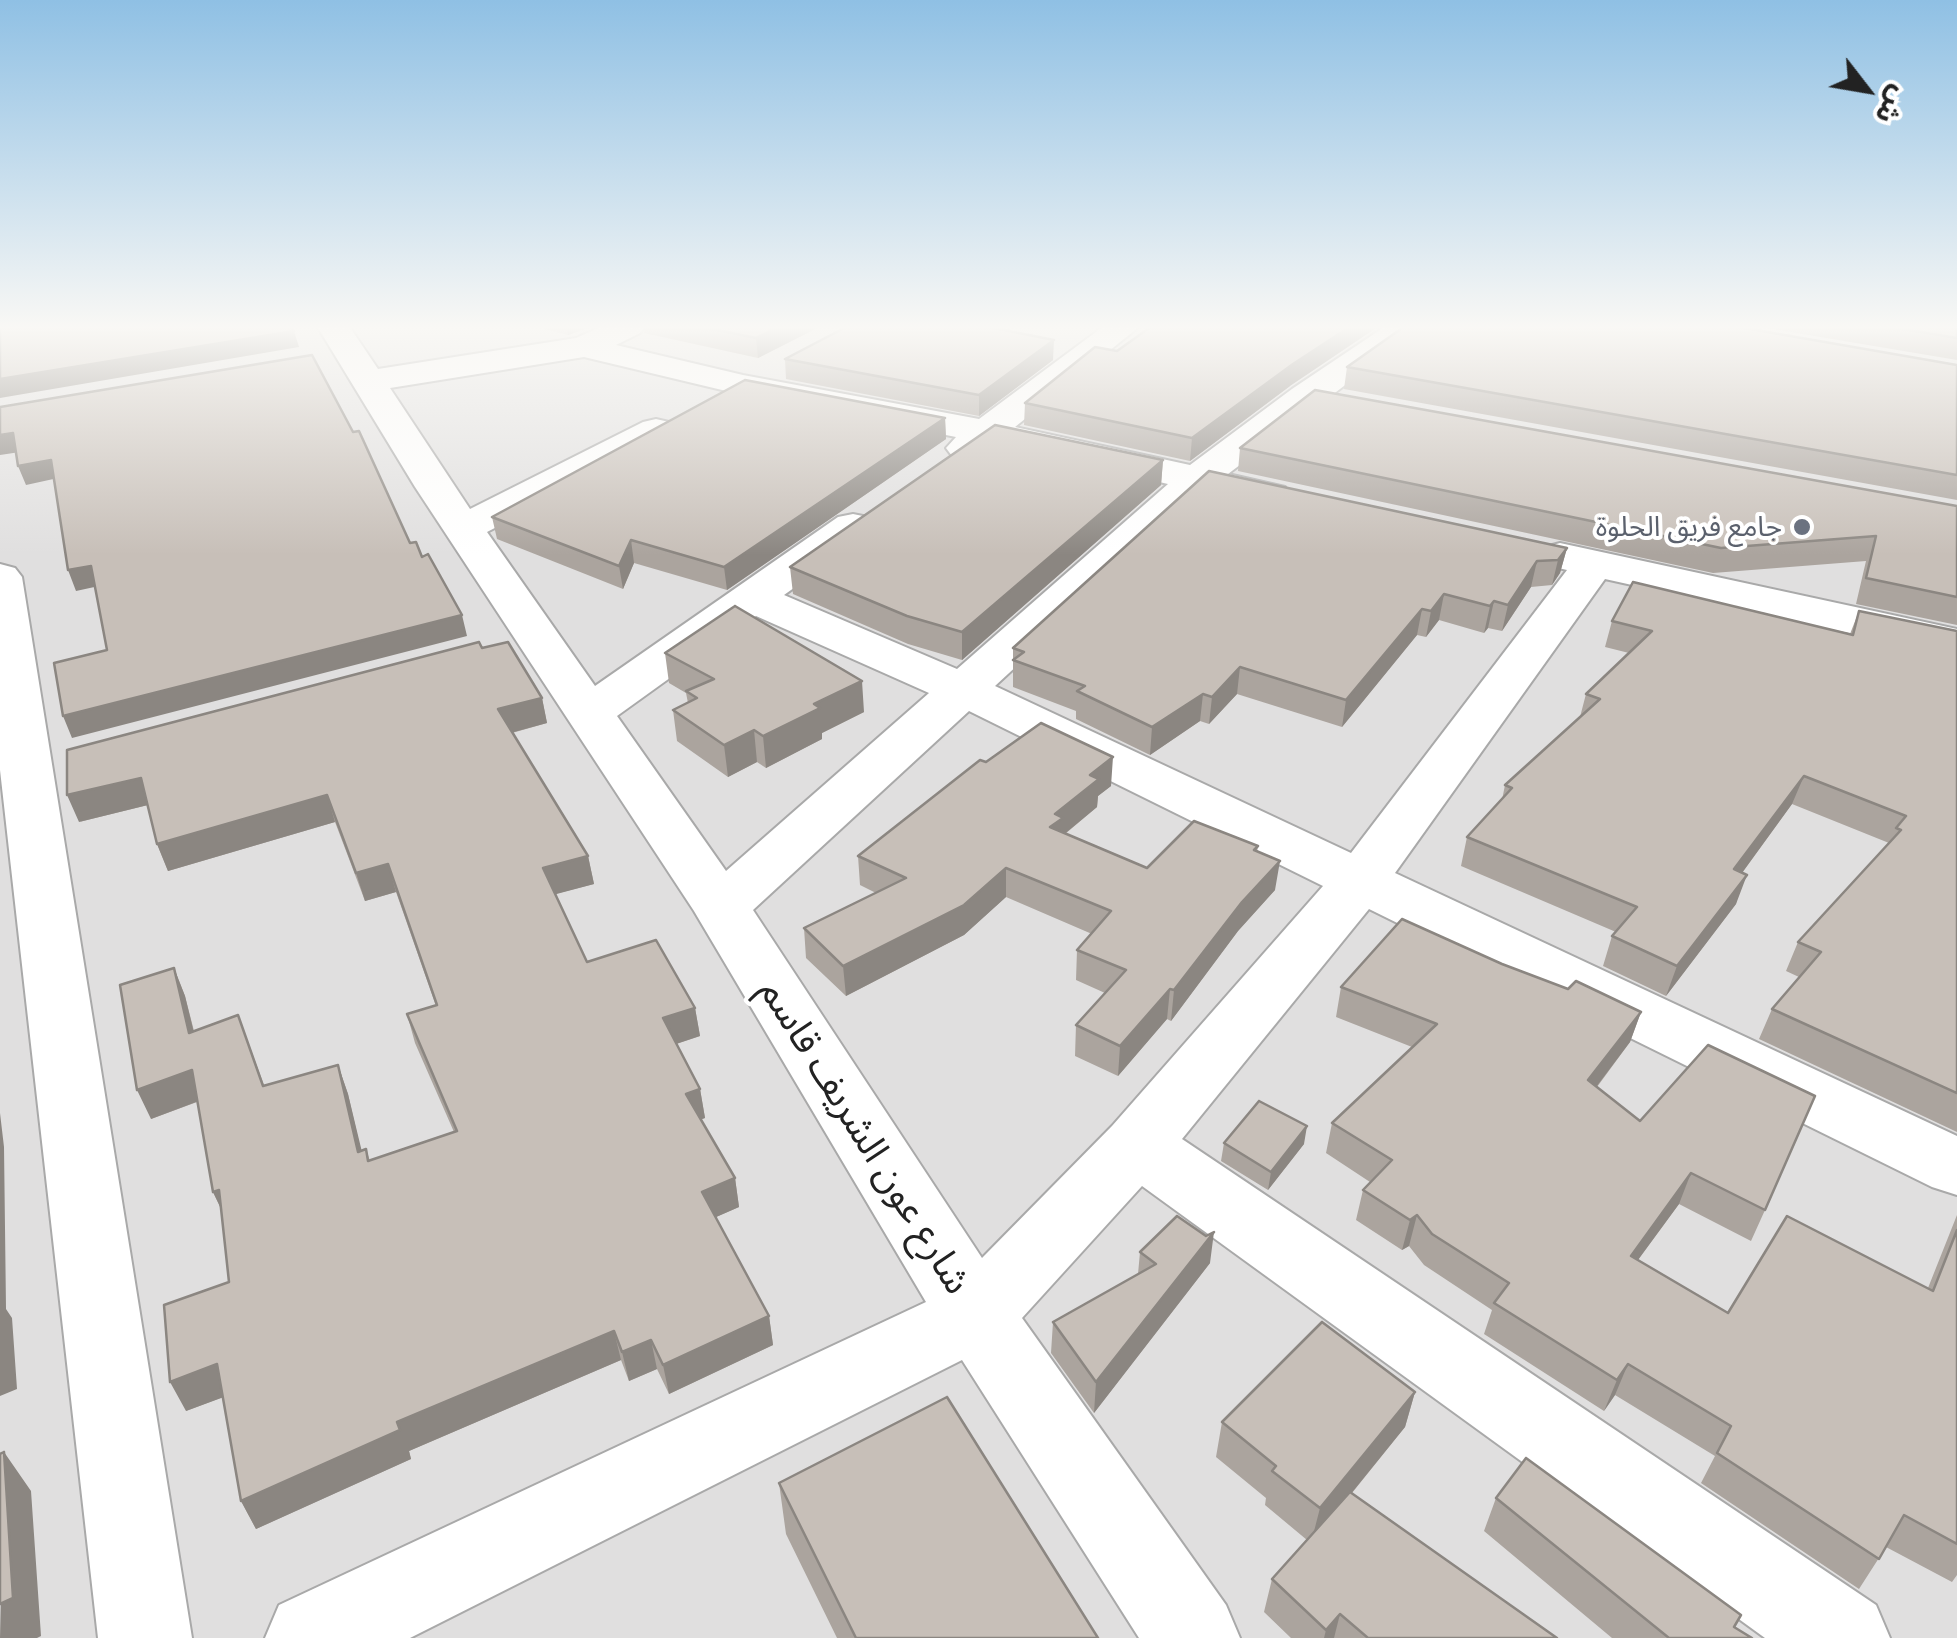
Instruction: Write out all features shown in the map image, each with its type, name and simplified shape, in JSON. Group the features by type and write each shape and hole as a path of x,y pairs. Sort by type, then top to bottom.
{"street":[{"name":"شارع عون الشريف قاسم","path":"376,402 464,528 517,642 590,712 721,907 976,1315 1193,1638"},
{"path":"464,528 711,402"},
{"path":"830,402 986,432 1310,503"},
{"path":"940,466 1020,402"},
{"path":"721,907 1197,479 1296,402"},
{"path":"1341,402 1361,406"},
{"path":"590,712 877,509"},
{"path":"1519,548 1957,642"},
{"path":"312,1638 976,1315 1137,1146 1360,882 1594,564"},
{"path":"0,577 30,770 146,1638"},
{"path":"751,597 964,690 1957,1167"},
{"path":"1137,1146 1843,1638"}],"shaded area":[{"path":"0,402 1957,402 1957,1638 0,1638"}],"building":[{"path":"27,402 337,402 353,432 359,431 410,543 416,542 422,557 428,554 462,615 63,716 54,663 107,650 91,566 68,570 51,460 18,466 13,433 0,435 0,407"},
{"path":"704,402 863,402 945,418 724,567 631,540 619,566 492,517"},
{"path":"1026,402 1241,402 1192,438"},
{"path":"1299,402 1384,402 1957,506 1957,597 1866,578 1876,536 1721,548 1240,448"},
{"path":"1547,402 1957,402 1957,475"},
{"path":"995,425 1163,460 962,632 907,616 790,567"},
{"path":"1209,471 1567,548 1558,560 1537,561 1508,605 1494,601 1490,606 1444,594 1431,611 1422,609 1346,700 1240,667 1212,697 1203,694 1152,727 1077,691 1085,686 1013,660 1024,652 1013,648"},
{"path":"1633,582 1853,635 1859,611 1957,631 1957,1093 1772,1009 1821,952 1798,942 1901,830 1896,828 1906,816 1804,776 1734,869 1747,875 1677,966 1612,936 1637,907 1467,837 1512,788 1505,785 1600,699 1586,694 1652,631 1612,621"},
{"path":"735,606 862,681 814,704 820,708 763,736 754,730 724,745 673,710 697,698 686,691 714,679 665,653"},
{"path":"479,642 482,648 508,642 542,698 498,709 588,856 543,868 587,962 656,940 695,1008 663,1018 700,1089 686,1094 735,1178 702,1192 769,1316 663,1365 651,1340 622,1352 614,1331 397,1422 400,1430 241,1501 217,1364 170,1382 164,1305 229,1282 219,1190 213,1192 192,1070 137,1090 120,985 174,968 189,1033 238,1015 263,1086 338,1065 358,1152 366,1149 368,1161 457,1131 407,1014 437,1005 388,864 356,873 327,795 157,844 141,778 67,795 67,750"},
{"path":"1041,723 1113,757 1090,775 1099,779 1055,814 1063,818 1050,827 1147,868 1194,821 1258,846 1254,850 1280,861 1242,902 1174,990 1170,989 1120,1046 1076,1025 1126,970 1077,950 1111,911 1006,868 964,905 843,966 804,928 906,878 858,856 980,760 986,762"},
{"path":"1402,919 1502,964 1568,989 1576,981 1641,1012 1588,1080 1640,1121 1708,1045 1815,1096 1765,1210 1691,1173 1631,1256 1728,1313 1787,1216 1933,1291 1957,1230 1957,1544 1904,1515 1879,1559 1717,1453 1731,1426 1628,1364 1617,1380 1494,1303 1509,1283 1432,1234 1417,1215 1410,1220 1363,1190 1392,1160 1332,1123 1437,1024 1341,987"},
{"path":"1259,1101 1307,1126 1271,1172 1224,1143"},
{"path":"1177,1216 1206,1236 1214,1232 1096,1382 1053,1322 1156,1264 1140,1252"},
{"path":"1322,1322 1415,1392 1320,1508 1272,1471 1276,1466 1222,1422"},
{"path":"947,1397 1098,1638 856,1638 779,1483"},
{"path":"4,1452 13,1598 0,1604 0,1454"},
{"path":"1526,1458 1741,1615 1734,1627 1752,1638 1669,1638 1496,1498"},
{"path":"1350,1492 1557,1638 1368,1638 1340,1614 1326,1630 1272,1579"}],"place":[{"name":"جامع فريق الحلوة","path":"1802,527"}]}
